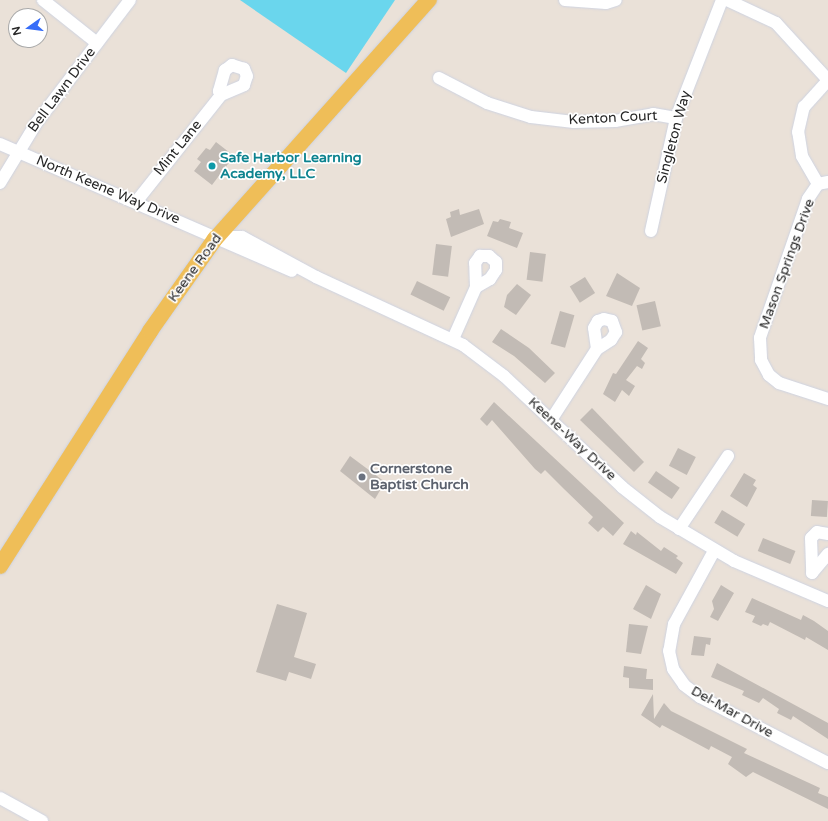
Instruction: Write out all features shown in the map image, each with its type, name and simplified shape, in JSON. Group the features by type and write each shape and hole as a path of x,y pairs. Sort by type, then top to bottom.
{"main road":[{"name":"Keene Road","path":"0,566 150,331 217,237 429,0"}],"street":[{"path":"43,0 97,43"},
{"name":"Bell Lawn Drive","path":"0,183 17,151 130,0"},
{"path":"565,0 606,3 616,0"},
{"name":"Singleton Way","path":"651,231 676,118 722,0"},
{"path":"727,0 776,23 828,80"},
{"name":"Kenton Court","path":"439,78 487,103 531,117 574,122 615,121 653,114 676,118"},
{"name":"Mason Springs Drive","path":"828,80 804,107 798,132 802,156 823,183 808,199 760,338 761,360 769,375 779,383 828,399"},
{"name":"Mint Lane","path":"136,202 222,95"},
{"name":"North Keene Way Drive","path":"0,144 217,237"},
{"name":"Keene-Way Drive","path":"217,237 274,264 316,278 453,339 494,367 631,495 679,530 714,551 757,572 828,601"},
{"path":"453,339 476,287"},
{"path":"552,420 597,349"},
{"path":"679,530 728,456"},
{"path":"812,573 811,538 817,532 828,534"},
{"name":"Del-Mar Drive","path":"714,551 674,624 669,651 673,669 684,685 704,699 828,763"},
{"path":"805,591 812,573 828,554"},
{"path":"0,798 42,821"}],"water":[{"path":"240,0 395,0 346,73"}],"building":[{"name":"Safe Harbor Learning Academy, LLC","path":"216,142 234,156 212,185 194,171 201,162 197,159 206,148 210,150"},
{"path":"459,209 460,215 479,209 484,224 451,237 446,219 451,217 450,212"},
{"path":"500,219 511,222 509,228 523,233 517,248 487,236 493,221 498,222"},
{"path":"436,244 452,246 448,277 432,275"},
{"path":"530,252 546,254 542,282 527,280"},
{"path":"617,273 640,288 632,306 606,296"},
{"path":"585,277 595,293 580,303 570,287"},
{"path":"417,281 450,297 444,311 410,294"},
{"path":"517,284 531,295 516,315 504,307 507,295"},
{"path":"655,301 661,326 642,331 636,305"},
{"path":"560,311 574,315 565,348 551,344"},
{"path":"501,329 529,348 555,373 545,383 514,356 492,342"},
{"path":"638,341 648,348 641,359 645,363 642,369 637,366 626,380 635,386 629,396 622,390 615,402 603,394 613,373 616,374"},
{"path":"494,402 624,523 613,536 603,527 598,532 588,523 593,517 545,470 541,474 535,469 492,420 487,426 480,419"},
{"path":"592,408 644,462 634,472 580,420"},
{"path":"678,448 696,457 687,475 669,466"},
{"name":"Cornerstone Baptist Church","path":"350,456 385,482 375,499 340,471"},
{"path":"656,471 680,488 672,499 648,482"},
{"path":"744,473 756,480 753,485 757,488 747,507 730,496"},
{"path":"812,500 828,501 827,517 811,516"},
{"path":"722,510 745,524 737,537 714,523"},
{"path":"631,531 636,535 637,532 661,551 664,547 678,556 676,558 683,563 676,574 623,544"},
{"path":"763,538 795,551 790,564 758,551"},
{"path":"646,585 661,594 651,619 633,609"},
{"path":"721,585 734,593 718,621 710,617 714,609 712,601"},
{"path":"752,598 801,620 803,615 814,621 828,631 828,650 806,637 805,640 770,622 768,626 763,624 761,626 752,622 755,616 745,612"},
{"path":"277,604 307,613 294,657 316,664 311,679 289,672 286,681 256,672"},
{"path":"629,624 648,626 641,654 626,652"},
{"path":"694,636 711,638 710,645 706,644 704,656 691,655"},
{"path":"717,663 828,723 828,739 793,716 791,720 777,713 779,709 763,698 759,703 742,695 744,691 711,677"},
{"path":"624,666 647,669 646,679 653,679 653,690 629,688 629,678 623,677"},
{"path":"653,694 654,719 664,703 671,711 747,749 744,753 820,788 818,793 828,797 828,809 753,772 746,777 728,764 732,757 711,746 709,750 662,725 660,728 641,715"}],"place":[{"name":"Safe Harbor Learning Academy, LLC","path":"212,166"},
{"name":"Cornerstone Baptist Church","path":"362,477"}]}
